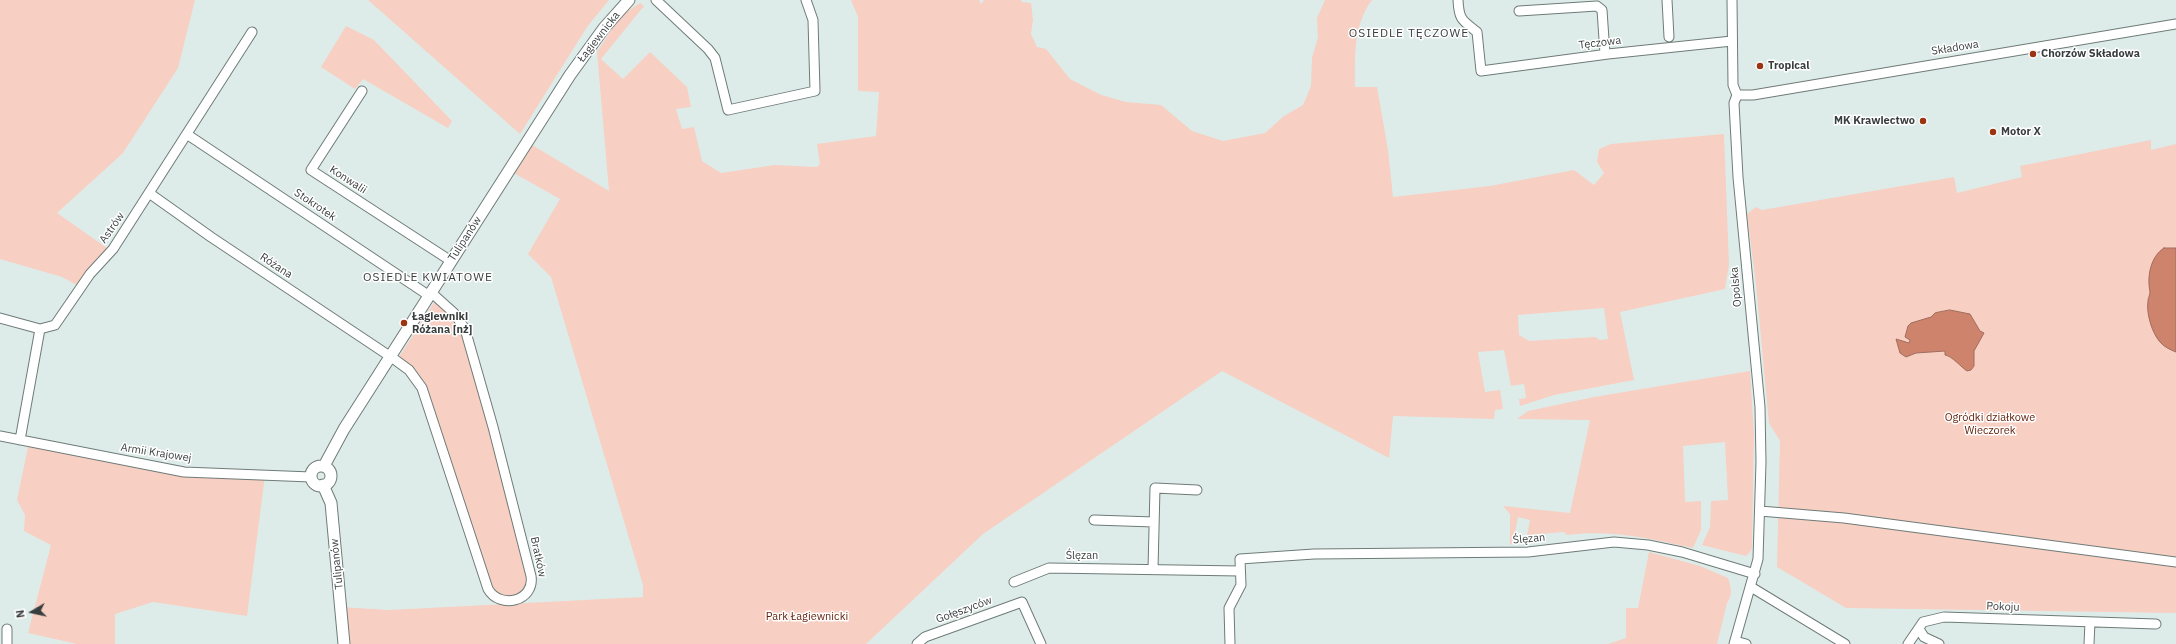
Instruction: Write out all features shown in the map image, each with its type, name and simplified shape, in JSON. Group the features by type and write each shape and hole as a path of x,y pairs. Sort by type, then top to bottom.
{"street":[{"name":"Łagiewnicka","path":"570,76 604,28 629,0"},
{"path":"656,0 712,53 715,58 728,110 815,91 813,20 806,0"},
{"name":"Tęczowa","path":"1458,0 1460,16 1467,25 1477,32 1481,71 1605,54 1732,41"},
{"path":"1667,0 1669,37"},
{"name":"Opolska","path":"1732,0 1733,85 1737,95 1734,103 1738,177 1760,408 1760,511 1758,559 1755,574"},
{"path":"1519,11 1597,6 1602,10 1605,54"},
{"name":"Składowa","path":"1737,95 1743,96 2176,24"},
{"name":"Astrów","path":"40,329 55,325 90,274 113,249 188,135 252,32"},
{"name":"Tulipanów","path":"324,466 344,429 390,356 570,76"},
{"name":"Konwalii","path":"362,91 311,170 451,261"},
{"name":"Stokrotek","path":"188,135 425,293 430,294"},
{"name":"Różana","path":"149,193 211,237 390,356"},
{"name":"Bratków","path":"390,356 409,370 419,381 422,388 491,593 496,598 508,601 525,596 531,587 531,576 493,427 465,329 454,313 434,295 430,294"},
{"path":"0,318 40,329 20,440"},
{"name":"Armii Krajowej","path":"0,436 184,472 311,477"},
{"path":"324,466 329,470 331,476 328,482 323,485 315,483 311,477 311,473 316,467 324,466"},
{"name":"Tulipanów","path":"323,485 331,503 344,644"},
{"path":"1153,569 1155,488 1197,490"},
{"path":"1760,511 1844,518 2176,562"},
{"path":"1094,520 1154,522"},
{"name":"Ślęzan","path":"1230,644 1229,608 1240,585 1240,559 1318,554 1528,552 1614,542 1648,545 1688,554 1755,574"},
{"name":"Ślęzan","path":"1014,582 1049,568 1240,571"},
{"path":"1746,644 1735,642 1755,574"},
{"path":"1751,587 1845,644"},
{"name":"Gołęszyców","path":"917,644 924,637 1022,602 1041,644"},
{"name":"Pokoju","path":"1908,644 1923,622 1944,617 2156,624"},
{"path":"2088,644 2090,622"},
{"path":"7,629 7,644"},
{"path":"1919,629 1924,637 1939,644"}],"green space":[{"path":"0,0 195,0 178,68 123,153 57,213 107,248 80,287 62,277 0,259"},
{"path":"368,0 609,0 587,27 520,134"},
{"name":"Park Łagiewnicki","path":"851,0 979,0 981,4 984,0 1021,0 1022,2 1031,3 1033,20 1031,34 1037,47 1046,49 1070,79 1101,95 1126,102 1161,105 1192,131 1223,141 1265,133 1284,116 1303,105 1311,86 1312,58 1318,37 1317,18 1325,0 1372,0 1361,20 1358,31 1355,53 1355,87 1377,87 1388,150 1393,197 1490,186 1574,170 1594,185 1604,173 1597,162 1599,149 1611,144 1724,134 1729,265 1725,289 1620,312 1634,380 1554,395 1520,406 1519,399 1526,398 1524,384 1511,386 1504,350 1478,352 1485,392 1500,390 1503,409 1495,410 1494,419 1393,416 1389,458 1222,371 983,534 866,644 344,644 341,607 389,610 643,597 643,585 551,277 528,254 560,199 512,172 532,145 609,191 597,52 620,16 640,3 644,6 601,59 623,79 650,52 687,87 691,107 676,109 682,129 694,127 702,161 721,173 775,165 817,167 820,164 817,144 876,136 879,92 858,91 858,17","holes":["1604,308 1608,339 1600,340 1595,337 1529,341 1519,335 1518,315"]},
{"path":"346,26 374,40 452,121 448,128 363,79 355,89 321,67"},
{"name":"Ogródki działkowe Wieczorek","path":"2151,140 2151,150 2176,144 2176,613 1846,608 1777,567 1780,441 1769,423 1756,284 1747,214 1756,207 1762,210 1954,177 1957,193 2022,177 2020,166"},
{"path":"435,301 461,321 531,576 520,599 491,593 422,388 399,357"},
{"path":"1750,371 1754,435 1752,547 1751,551 1746,556 1702,545 1710,527 1711,501 1728,500 1725,442 1683,446 1685,502 1701,501 1701,530 1693,548 1647,538 1615,534 1583,533 1567,535 1564,532 1527,535 1530,520 1518,517 1513,543 1510,545 1510,514 1503,506 1570,513 1590,420 1517,419 1528,411 1594,397"},
{"path":"29,442 184,472 265,475 247,616 153,602 115,614 115,644 77,644 28,633 51,545 24,531 25,515 17,500"},
{"path":"1649,552 1700,566 1728,578 1731,594 1727,603 1717,644 1608,644 1626,638 1626,608 1638,608"}],"shaded area":[{"path":"2164,248 2176,248 2176,352 2163,345 2157,338 2152,328 2148,311 2150,292 2149,274 2155,257"},
{"path":"1950,310 1970,314 1980,331 1984,333 1974,351 1974,366 1971,370 1967,371 1953,359 1945,355 1945,351 1916,353 1906,357 1900,353 1896,339 1909,343 1910,340 1905,337 1908,326 1911,323 1931,317 1935,313"}],"place":[{"name":"Chorzów Składowa","path":"2033,54"},
{"name":"Tropical","path":"1760,66"},
{"name":"MK Krawiectwo","path":"1923,121"},
{"name":"Motor X","path":"1993,132"},
{"name":"Łagiewniki Różana [nż]","path":"404,323"}],"district":[{"name":"OSIEDLE TĘCZOWE","path":"1409,34"},
{"name":"OSIEDLE KWIATOWE","path":"428,278"}]}
